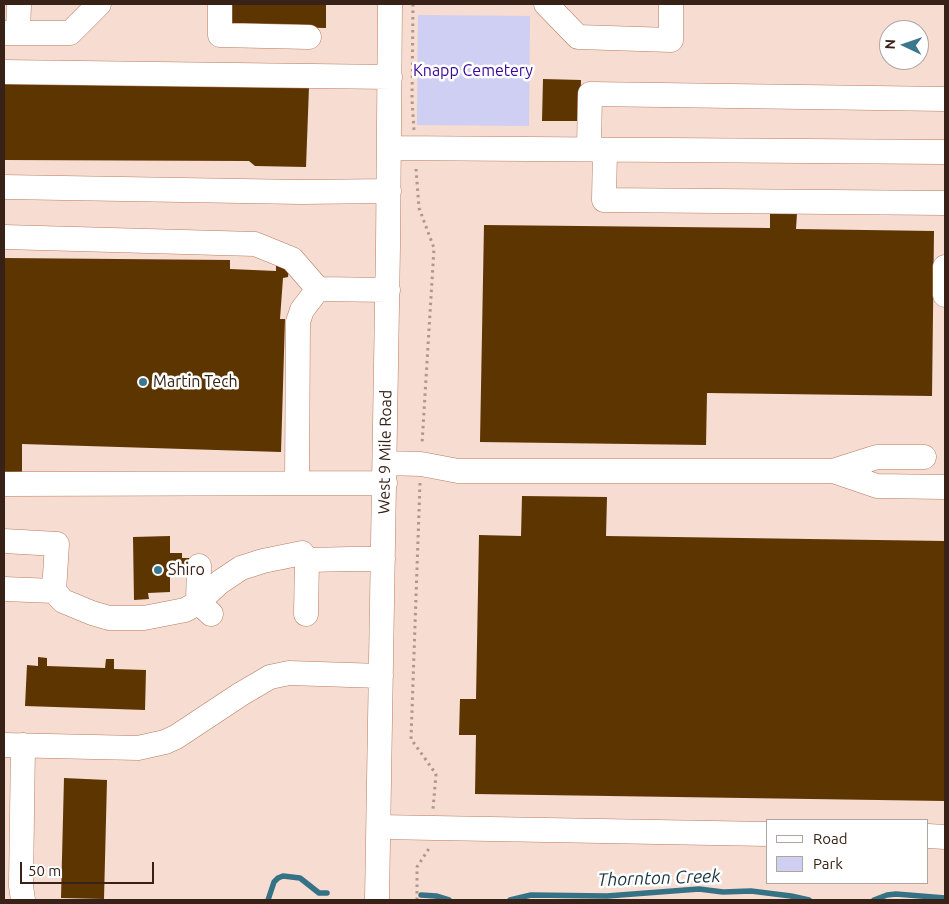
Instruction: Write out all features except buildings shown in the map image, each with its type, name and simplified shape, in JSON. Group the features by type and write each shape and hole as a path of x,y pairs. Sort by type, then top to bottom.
{"street":[{"path":"19,4 11,33 70,33 99,4"},
{"path":"220,4 220,35 310,37"},
{"name":"West 9 Mile Road","path":"377,900 388,290 390,4"},
{"path":"546,4 578,38 670,40 671,4"},
{"path":"4,72 390,77"},
{"path":"945,99 590,94 604,200 945,203"},
{"path":"389,148 945,152"},
{"path":"4,187 300,192 389,191"},
{"path":"4,237 255,244 292,259 318,289 388,290"},
{"path":"945,267 945,295"},
{"path":"297,483 298,322 302,310 318,289"},
{"path":"4,484 297,483 385,473 421,464 458,471 833,471 877,457 924,457"},
{"path":"833,471 878,486 945,488"},
{"path":"4,541 56,544 54,591 63,601 92,613 109,618 144,618 205,608"},
{"path":"205,608 220,582 241,568 263,561 302,553 307,560 306,614"},
{"path":"199,558 205,608"},
{"path":"307,560 383,559"},
{"path":"4,589 54,591"},
{"path":"23,900 13,745 138,748 176,737 241,694 275,676 289,673 381,676"},
{"path":"379,827 766,834"},
{"path":"929,836 945,837"}],"green space":[{"name":"Knapp Cemetery","path":"418,15 530,16 529,126 417,125"}],"waterway":[{"name":"Thornton Creek","path":"268,900 274,882 283,876 300,878 319,893 327,893"},
{"name":"Thornton Creek","path":"510,900 531,895 607,896 699,889 723,892 751,891 809,900"},
{"name":"Thornton Creek","path":"874,900 896,894 945,898"},
{"name":"Thornton Creek","path":"421,895 436,896 449,900"}],"place":[{"name":"Martin Tech","path":"143,382"},
{"name":"Shiro","path":"158,570"}]}
